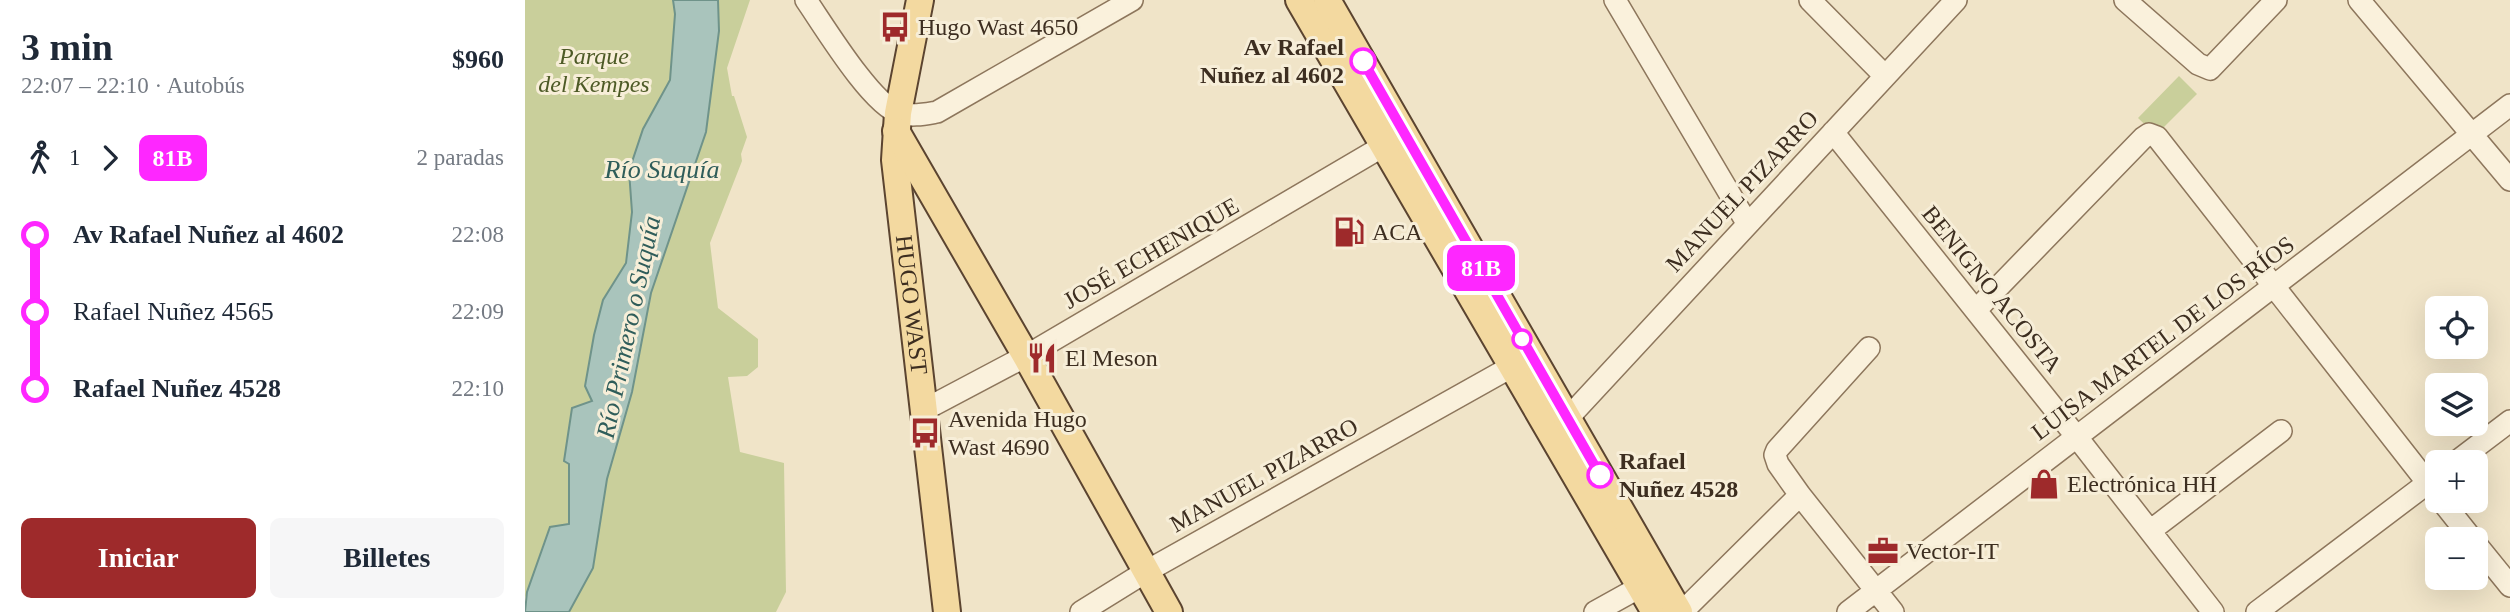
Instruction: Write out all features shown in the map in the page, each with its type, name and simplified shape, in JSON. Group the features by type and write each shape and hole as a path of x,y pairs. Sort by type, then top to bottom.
{"main road":[{"name":"HUGO WAST","path":"919,0 897,122 895,173 947,612"},
{"path":"1299,0 1393,141 1568,418 1681,612"},
{"path":"1327,0 1393,141 1511,367 1655,612"},
{"path":"897,122 1170,612"}],"street":[{"path":"806,0 861,79 897,122 937,112 1132,0"},
{"path":"1615,0 1747,223"},
{"path":"1809,0 1885,76"},
{"name":"MANUEL PIZARRO","path":"1568,418 1956,0"},
{"path":"2125,0 2198,64 2210,69 2276,0"},
{"path":"2359,0 2510,180"},
{"name":"LUISA MARTEL DE LOS RÍOS","path":"1848,612 2510,105"},
{"name":"BENIGNO ACOSTA","path":"1833,132 2213,612"},
{"path":"1976,310 2149,134 2157,137 2425,474"},
{"name":"JOSÉ ECHENIQUE","path":"922,411 1026,356 1393,141"},
{"path":"1869,348 1775,455 1778,464 1800,495 1893,612"},
{"name":"MANUEL PIZARRO","path":"1081,612 1147,571 1511,367"},
{"path":"2472,450 2510,421"},
{"path":"2150,531 2281,431"},
{"path":"2256,612 2425,491"},
{"path":"1681,612 1800,495"},
{"path":"2451,513 2462,527"},
{"path":"2488,559 2510,586"},
{"path":"1595,612 1640,587"}],"green space":[{"name":"Parque del Kempes","path":"525,0 673,0 675,14 671,81 643,129 629,171 632,212 626,264 603,300 592,401 572,408 564,460 569,464 569,525 544,542 525,598"},
{"path":"718,0 750,0 727,68 732,96 747,137 741,154 742,161 710,243 718,308 758,339 758,367 747,376 728,377 740,452 784,463 786,592 776,612 569,612 593,568 607,479 632,392 651,293 706,132 719,31"},
{"path":"2179,76 2197,94 2156,135 2138,118"}],"water":[{"name":"Río Suquía","path":"673,0 718,0 719,31 706,132 651,293 632,392 607,479 593,568 569,612 525,612 527,592 550,527 569,524 569,464 564,461 572,408 592,401 585,386 594,335 603,300 626,263 632,212 629,171 643,129 670,80 675,14"}],"bus line":[{"name":"81B","path":"1363,61 1600,475"}],"place":[{"name":"Hugo Wast 4650","path":"895,27"},
{"name":"Av Rafael Nuñez al 4602","path":"1363,61"},
{"name":"ACA","path":"1349,232"},
{"name":"El Meson","path":"1042,358"},
{"name":"Avenida Hugo Wast 4690","path":"925,433"},
{"name":"Rafael Nuñez 4528","path":"1600,475"},
{"name":"Electrónica HH","path":"2044,484"},
{"name":"Vector-IT","path":"1883,551"}],"water label":[{"name":"Río Primero o Suquía","path":"628,327"}]}
